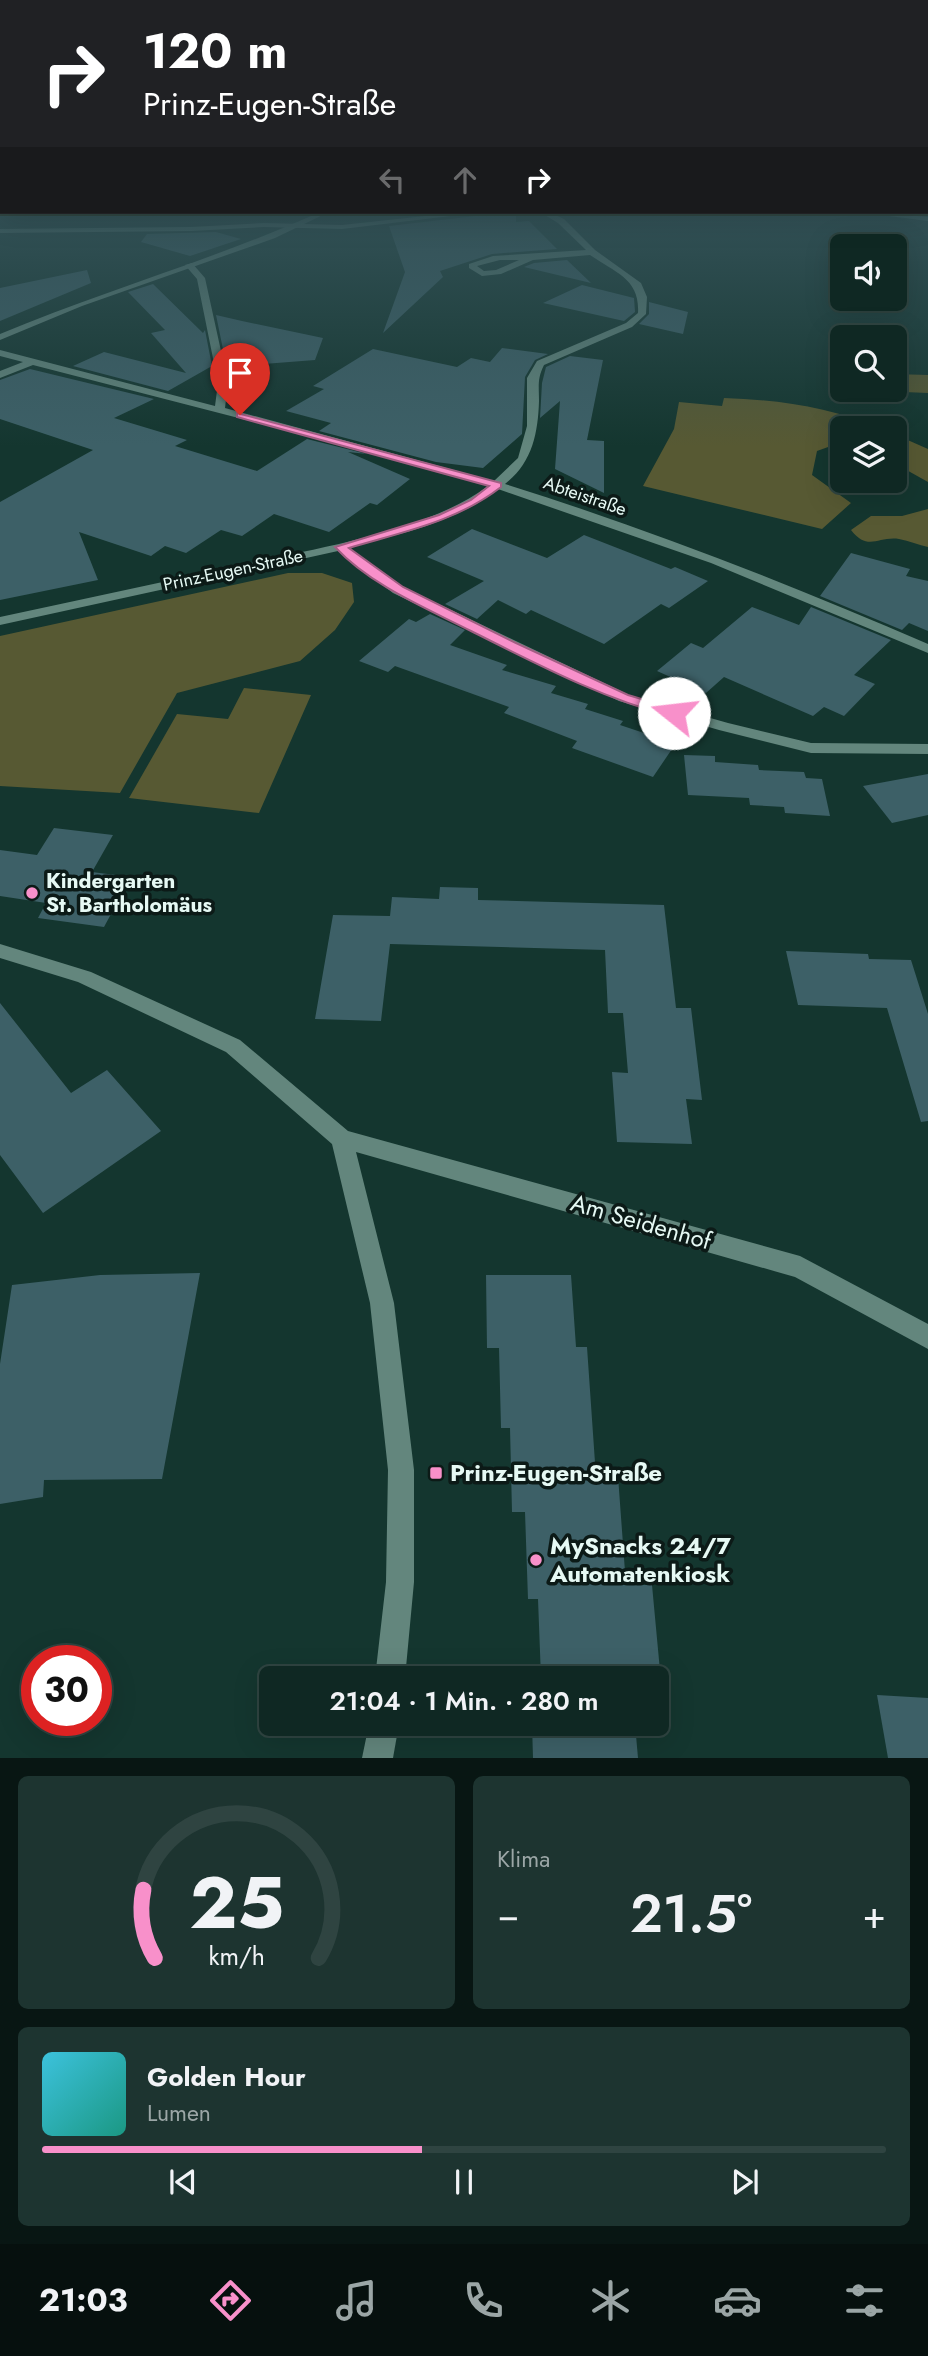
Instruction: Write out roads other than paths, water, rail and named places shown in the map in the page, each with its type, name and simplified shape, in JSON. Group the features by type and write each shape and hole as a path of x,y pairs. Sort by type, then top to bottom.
{"street":[{"path":"0,337 79,304 142,282"},
{"path":"202,282 223,383 220,409"},
{"name":"Prinz-Eugen-Straße","path":"0,621 340,547 443,517 474,502 497,485 523,459 527,449 534,398 533,378 540,363 629,326 642,314 643,297 634,282"},
{"name":"Abteistraße","path":"0,353 220,409 497,485 654,537 752,574 928,649"},
{"path":"0,375 33,361"},
{"path":"340,547 398,590 624,698 724,727 811,748 928,749"},
{"path":"0,951 84,977 233,1046 342,1139 382,1303 401,1469 400,1582 391,1666"},
{"name":"Am Seidenhof","path":"342,1139 800,1267 928,1337"},
{"path":"377,1758 382,1736"}],"place":[{"name":"Kindergarten St. Bartholomäus","path":"32,893"},
{"name":"Prinz-Eugen-Straße","path":"436,1473"},
{"name":"MySnacks 24/7 Automatenkiosk","path":"536,1560"}]}
